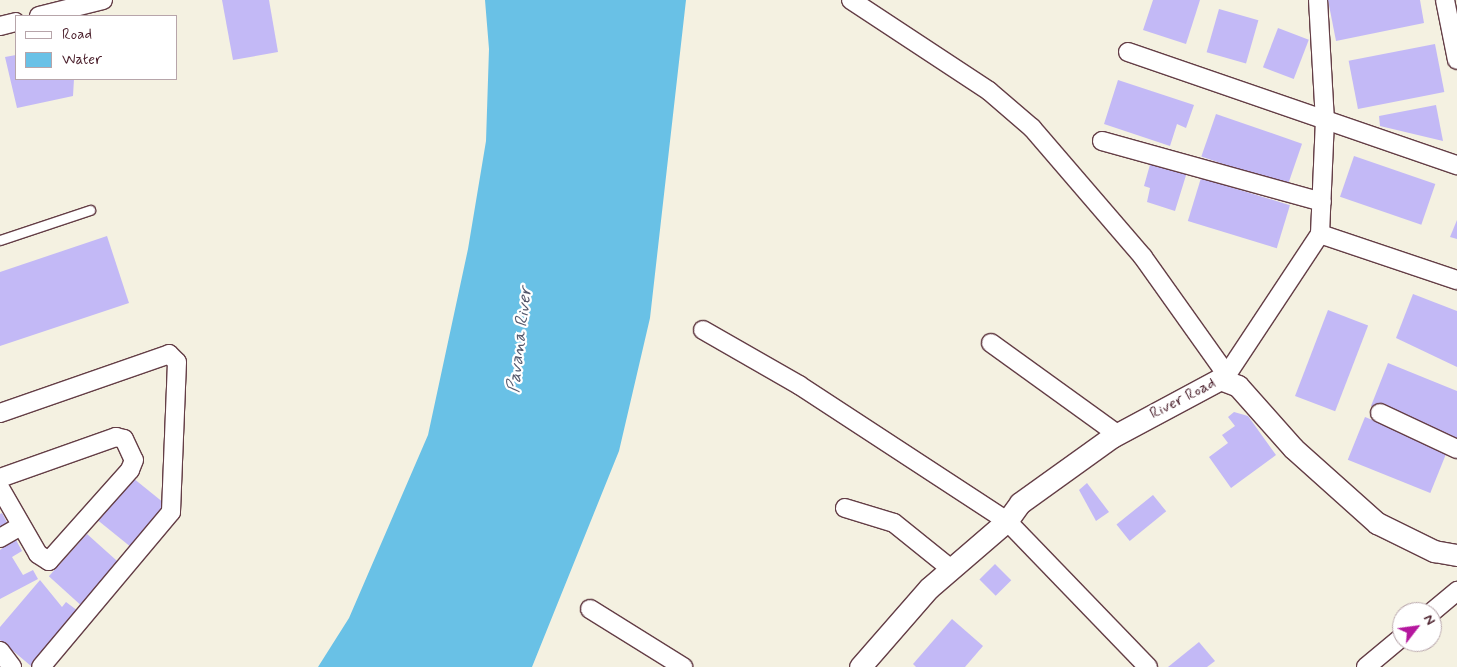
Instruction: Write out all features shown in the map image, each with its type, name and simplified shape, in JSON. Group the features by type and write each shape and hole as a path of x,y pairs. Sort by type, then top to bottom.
{"street":[{"path":"43,15 103,0"},
{"path":"851,0 989,92 1032,128 1143,257 1225,377 1238,386 1293,448 1377,522 1434,551 1457,555"},
{"name":"River Road","path":"860,667 929,588 1008,521 1020,504 1116,434 1225,377 1320,234 1325,120 1318,0"},
{"path":"1445,0 1457,60"},
{"path":"0,26 15,22"},
{"path":"1128,52 1457,165"},
{"path":"1102,141 1322,202"},
{"path":"1320,234 1457,280"},
{"path":"703,330 799,385 1008,521 1148,667"},
{"path":"991,343 1116,434"},
{"path":"0,413 169,354 177,362 171,512 41,667"},
{"path":"1380,413 1457,449"},
{"path":"0,478 116,437 124,439 134,460 130,470 49,561 41,559 0,488"},
{"path":"845,508 894,523 952,569"},
{"path":"0,538 21,526"},
{"path":"1442,604 1457,591"},
{"path":"590,609 683,667"},
{"path":"1366,667 1392,645"},
{"path":"0,651 12,667"}],"lane":[{"path":"0,240 90,210"}],"water":[{"name":"Pavana River","path":"485,0 686,0 650,318 619,451 532,667 318,667 349,618 428,435 468,249 486,141 489,49"}],"building":[{"path":"222,0 269,0 278,52 233,60"},
{"path":"1153,0 1200,0 1186,44 1143,30"},
{"path":"1328,0 1420,0 1424,23 1336,41"},
{"path":"1219,9 1258,20 1246,64 1207,52"},
{"path":"1278,28 1309,40 1294,79 1263,67"},
{"path":"1435,44 1444,92 1358,109 1349,61"},
{"path":"15,55 15,80 74,80 73,96 17,108 5,57"},
{"path":"1118,80 1194,105 1186,128 1177,124 1170,146 1104,124"},
{"path":"1436,105 1443,141 1380,126 1379,116"},
{"path":"1216,114 1302,144 1287,186 1201,157"},
{"path":"1354,156 1435,184 1421,225 1340,197"},
{"path":"1151,161 1187,172 1175,211 1147,202 1150,188 1144,186"},
{"path":"1201,178 1290,205 1277,248 1188,221"},
{"path":"1457,220 1457,239 1450,237"},
{"path":"107,236 129,303 0,346 0,272"},
{"path":"1413,294 1457,311 1457,367 1396,338"},
{"path":"1328,310 1368,325 1335,411 1295,396"},
{"path":"1388,363 1457,391 1457,440 1371,406"},
{"path":"1234,412 1248,416 1276,455 1231,488 1209,457 1228,443 1222,435 1235,426 1228,417"},
{"path":"1365,417 1448,450 1430,493 1348,460"},
{"path":"133,478 166,505 132,548 98,521"},
{"path":"1087,483 1109,512 1096,521 1079,490"},
{"path":"1153,495 1166,511 1130,541 1116,525"},
{"path":"2,513 10,528 0,534 0,514"},
{"path":"87,534 120,564 82,606 49,576"},
{"path":"15,538 22,551 12,557 23,575 33,570 38,579 0,599 0,550"},
{"path":"995,564 1011,580 996,596 979,580"},
{"path":"40,580 62,607 66,602 78,611 31,666 0,640 0,627"},
{"path":"952,619 983,646 965,667 916,667 913,664"},
{"path":"1199,642 1215,661 1207,667 1168,667"}]}
